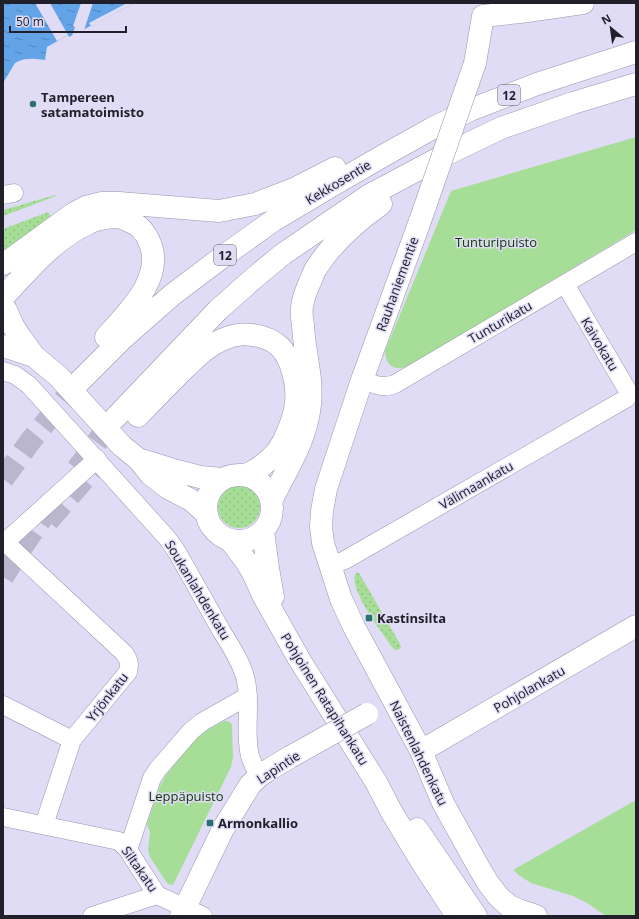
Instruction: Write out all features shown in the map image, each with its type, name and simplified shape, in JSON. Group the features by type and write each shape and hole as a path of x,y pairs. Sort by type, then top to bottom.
{"main road":[{"path":"482,9 520,12 583,3"},
{"name":"Rauhaniementie","path":"330,566 323,543 321,527 326,489 362,380 475,64 482,9"},
{"name":"Kekkosentie","path":"5,302 53,246 75,230 90,222 109,218 122,218 136,224 146,235 153,256 153,265 149,280 141,295 128,312 99,345 80,381 122,338 166,300 225,254 274,220 388,153 470,110 537,84 636,52"},
{"name":"12","path":"245,475 256,470 277,452 287,435 293,419 296,401 296,383 293,369 282,348 268,339 254,334 238,334 223,339 207,348 120,423 218,310 283,254 368,196 445,155 501,128 573,103 636,84"},
{"path":"3,264 73,214 86,207 102,203 120,203 218,211 233,209 255,204 294,189 355,158 388,153"},
{"path":"272,499 298,448 308,419 311,387 302,327 302,307 306,290 316,268 333,246 356,223 420,179 445,155"},
{"path":"5,302 13,326 34,356 58,376 122,446 138,459 150,474 168,488 191,500 207,514"},
{"path":"3,346 34,356"},
{"path":"138,459 177,472 200,477 222,479"},
{"path":"229,476 251,476 262,483 272,499 272,516 268,524 258,536 244,541 230,540 222,536 210,523 207,514 206,506 209,494 216,484 229,476"},
{"name":"Pohjoinen Ratapihankatu","path":"263,531 275,616"},
{"name":"Pohjoinen Ratapihankatu","path":"230,540 246,561 299,659 376,782 391,811 423,864 457,916"},
{"name":"Naistenlahdenkatu","path":"330,566 354,627 421,751 443,803 488,883 498,896 509,906 536,916"},
{"name":"Pohjolankatu","path":"421,751 636,626"},
{"name":"Lapintie","path":"190,913 223,829 250,785 259,776 290,757 393,700"},
{"name":"Pohjoinen Ratapihankatu","path":"376,782 401,805 476,916"}],"street":[{"name":"Tunturikatu","path":"362,380 387,387 394,384 636,242"},
{"name":"Kaivokatu","path":"565,284 628,391 627,398 620,402"},
{"name":"Soukanlahdenkatu","path":"3,371 15,375 29,385 168,538 177,552 242,669 246,680 248,696 249,750 259,776"},
{"name":"Välimaankatu","path":"330,566 345,560 620,402"},
{"path":"4,543 97,460"},
{"name":"Yrjönkatu","path":"4,543 124,653 130,664 128,672 72,740 44,825"},
{"path":"128,850 152,778 158,769 191,731 202,722 248,696"},
{"path":"3,705 72,740"},
{"name":"Siltakatu","path":"3,817 119,841 128,850 157,895 190,913"},
{"path":"92,916 157,895"}],"green space":[{"name":"Tunturipuisto","path":"636,137 636,230 412,365 397,368 390,365 385,351 451,191"},
{"path":"55,195 56,196 3,216 3,210"},
{"path":"48,212 52,218 3,252 3,229"},
{"path":"239,486 254,492 260,507 254,522 239,528 224,522 218,507 224,492"},
{"path":"356,573 359,573 399,642 401,647 400,649 395,650 391,646 367,610 356,589"},
{"name":"Leppäpuisto","path":"224,721 229,722 232,725 233,758 231,767 174,883 172,885 168,884 150,857 148,850 150,833 147,824 160,786 166,775 197,737"},
{"path":"636,800 636,916 606,916 587,903 573,896 531,883 513,870"}],"water":[{"path":"3,3 135,3 69,37 68,35 47,47 45,60 26,59 15,63 3,83"}],"pier":[{"path":"35,3 50,3 68,35 57,41"},
{"path":"81,3 93,3 84,30 72,36 75,27 73,26"},
{"path":"127,3 135,3 91,26 89,23"}],"tunnel":[{"path":"3,479 32,439 80,381"},
{"path":"77,469 115,418"},
{"path":"48,521 92,470"},
{"path":"3,577 53,502"}],"place":[{"name":"Tampereen satamatoimisto","path":"33,104"},
{"name":"Kastinsilta","path":"369,618"},
{"name":"Armonkallio","path":"210,823"}]}
